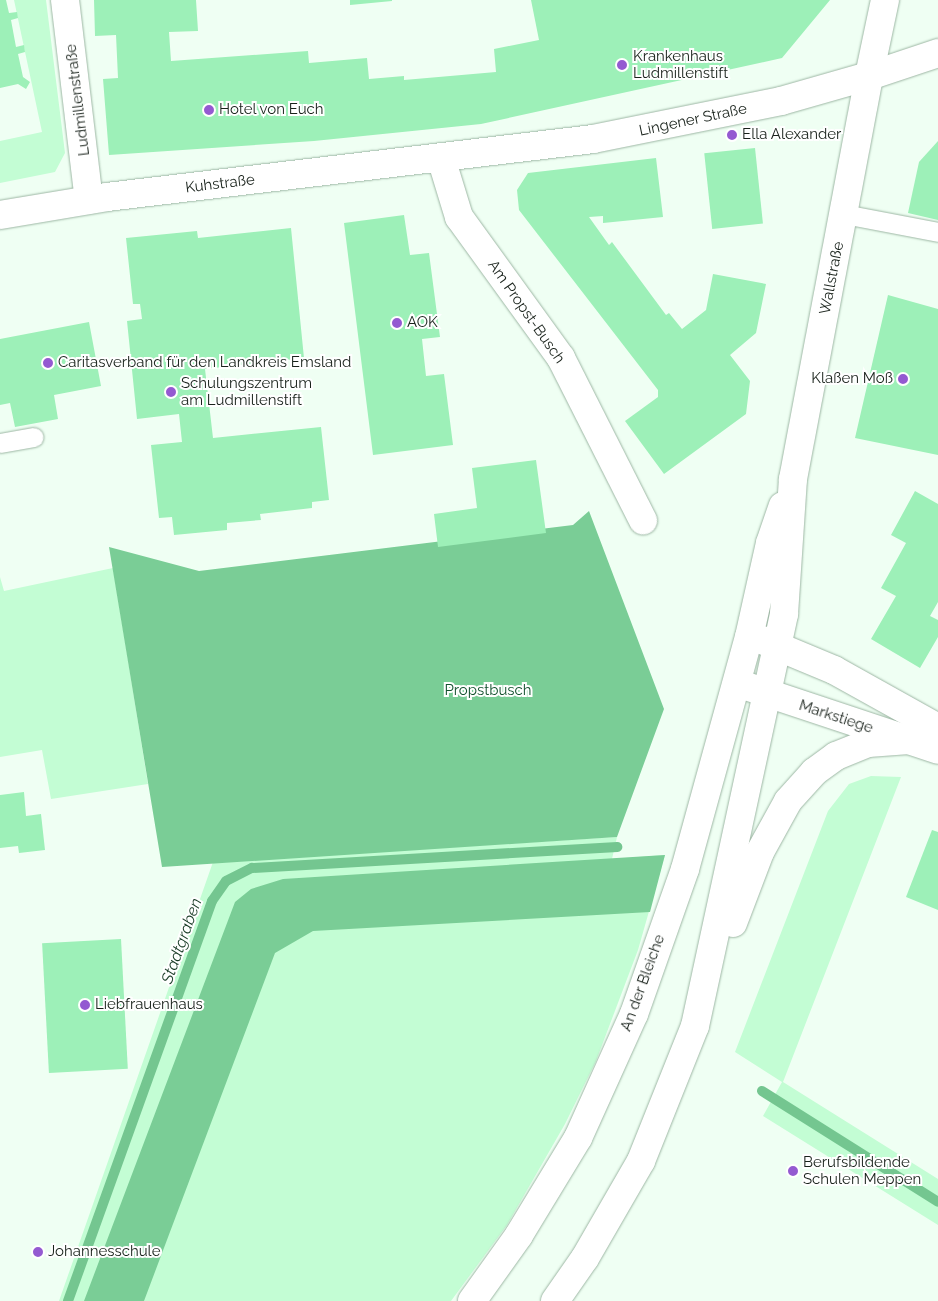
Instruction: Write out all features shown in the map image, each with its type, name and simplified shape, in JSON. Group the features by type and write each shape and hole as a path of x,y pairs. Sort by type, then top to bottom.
{"street":[{"name":"Ludmillenstraße","path":"65,0 89,200"},
{"name":"Wallstraße","path":"778,644 784,614 794,479 869,76 885,0"},
{"name":"Lingener Straße","path":"441,158 593,139 697,121 869,76 938,53"},
{"name":"Kuhstraße","path":"0,215 89,200 441,158"},
{"name":"Am Propst-Busch","path":"441,158 459,217 561,358 643,520"},
{"name":"Wallstraße","path":"749,637 770,543 794,479"},
{"path":"749,637 778,644 834,670 938,728"},
{"name":"An der Bleiche","path":"472,1301 519,1235 578,1138 634,1014 685,869 735,682 749,637"},
{"path":"694,1026 734,857 766,693 778,644"},
{"name":"Markstiege","path":"735,682 938,750"},
{"path":"555,1301 585,1258 641,1161 760,852 788,801 814,772 836,756 868,743 909,740"}],"lane":[{"path":"844,214 938,232"},
{"path":"0,444 32,437"}],"green space":[{"path":"14,0 46,0 65,153 55,172 0,183 0,141 42,132"},
{"name":"Propstbusch","path":"589,511 664,709 617,837 162,867 109,547 199,571 573,525"},
{"path":"113,568 148,784 51,799 42,750 0,757 0,577 4,591"},
{"path":"871,776 901,777 783,1082 938,1179 938,1225 763,1116 782,1082 735,1052 828,811 849,784"},
{"path":"617,837 612,859 665,855 638,950 596,1061 565,1124 507,1225 451,1301 59,1301 213,862"},
{"path":"665,855 650,912 313,931 275,953 144,1301 84,1301 235,902 251,889 283,879"}],"building":[{"path":"0,0 6,0 9,13 17,12 18,18 11,20 16,47 24,45 25,52 18,54 23,77 30,82 26,89 18,84 0,88"},
{"path":"94,0 196,0 198,31 169,32 171,61 308,51 309,63 367,58 369,79 404,76 404,80 496,72 494,49 539,40 531,0 830,0 782,58 481,124 314,141 109,155 103,79 118,78 116,35 95,36"},
{"path":"350,0 392,0 392,1 350,5"},
{"path":"938,141 938,220 908,213 919,162"},
{"path":"755,148 763,224 712,229 704,153"},
{"path":"656,158 663,217 603,223 603,216 589,217 609,245 612,242 666,315 669,313 682,329 706,310 713,274 766,284 756,333 730,355 750,381 746,414 664,474 625,421 658,397 658,390 519,210 517,190 528,173"},
{"name":"AOK","path":"404,215 410,255 429,253 440,337 422,339 426,376 444,374 453,445 373,455 344,223"},
{"name":"Schulungszentrum am Ludmillenstift","path":"291,228 304,358 205,369 213,438 321,427 329,500 312,502 312,508 260,514 261,520 227,523 227,530 174,535 172,517 159,518 151,445 182,442 179,414 137,419 127,321 142,319 140,304 133,304 126,238 197,231 198,238"},
{"name":"Klaßen Moß","path":"888,295 938,309 938,455 855,438"},
{"name":"Caritasverband für den Landkreis Emsland","path":"89,322 101,386 54,395 58,419 15,427 10,403 0,405 0,339"},
{"path":"536,460 546,533 438,547 434,514 477,508 472,468"},
{"path":"915,491 938,504 938,602 930,616 938,620 938,637 920,668 871,639 896,596 881,588 906,543 891,535"},
{"path":"24,792 26,816 41,814 45,850 19,853 18,846 0,848 0,795"},
{"path":"932,830 938,832 938,910 906,897"},
{"name":"Liebfrauenhaus","path":"121,939 128,1069 49,1073 42,943"}],"waterway":[{"name":"Stadtgraben","path":"68,1301 212,901 226,881 252,868 617,847"},
{"path":"762,1091 938,1202"}],"place":[{"name":"Krankenhaus Ludmillenstift","path":"622,65"},
{"name":"Hotel von Euch","path":"209,110"},
{"name":"Ella Alexander","path":"732,135"},
{"name":"AOK","path":"397,323"},
{"name":"Caritasverband für den Landkreis Emsland","path":"48,363"},
{"name":"Klaßen Moß","path":"903,379"},
{"name":"Schulungszentrum am Ludmillenstift","path":"171,392"},
{"name":"Liebfrauenhaus","path":"85,1005"},
{"name":"Berufsbildende Schulen Meppen","path":"793,1171"},
{"name":"Johannesschule","path":"38,1252"}]}
